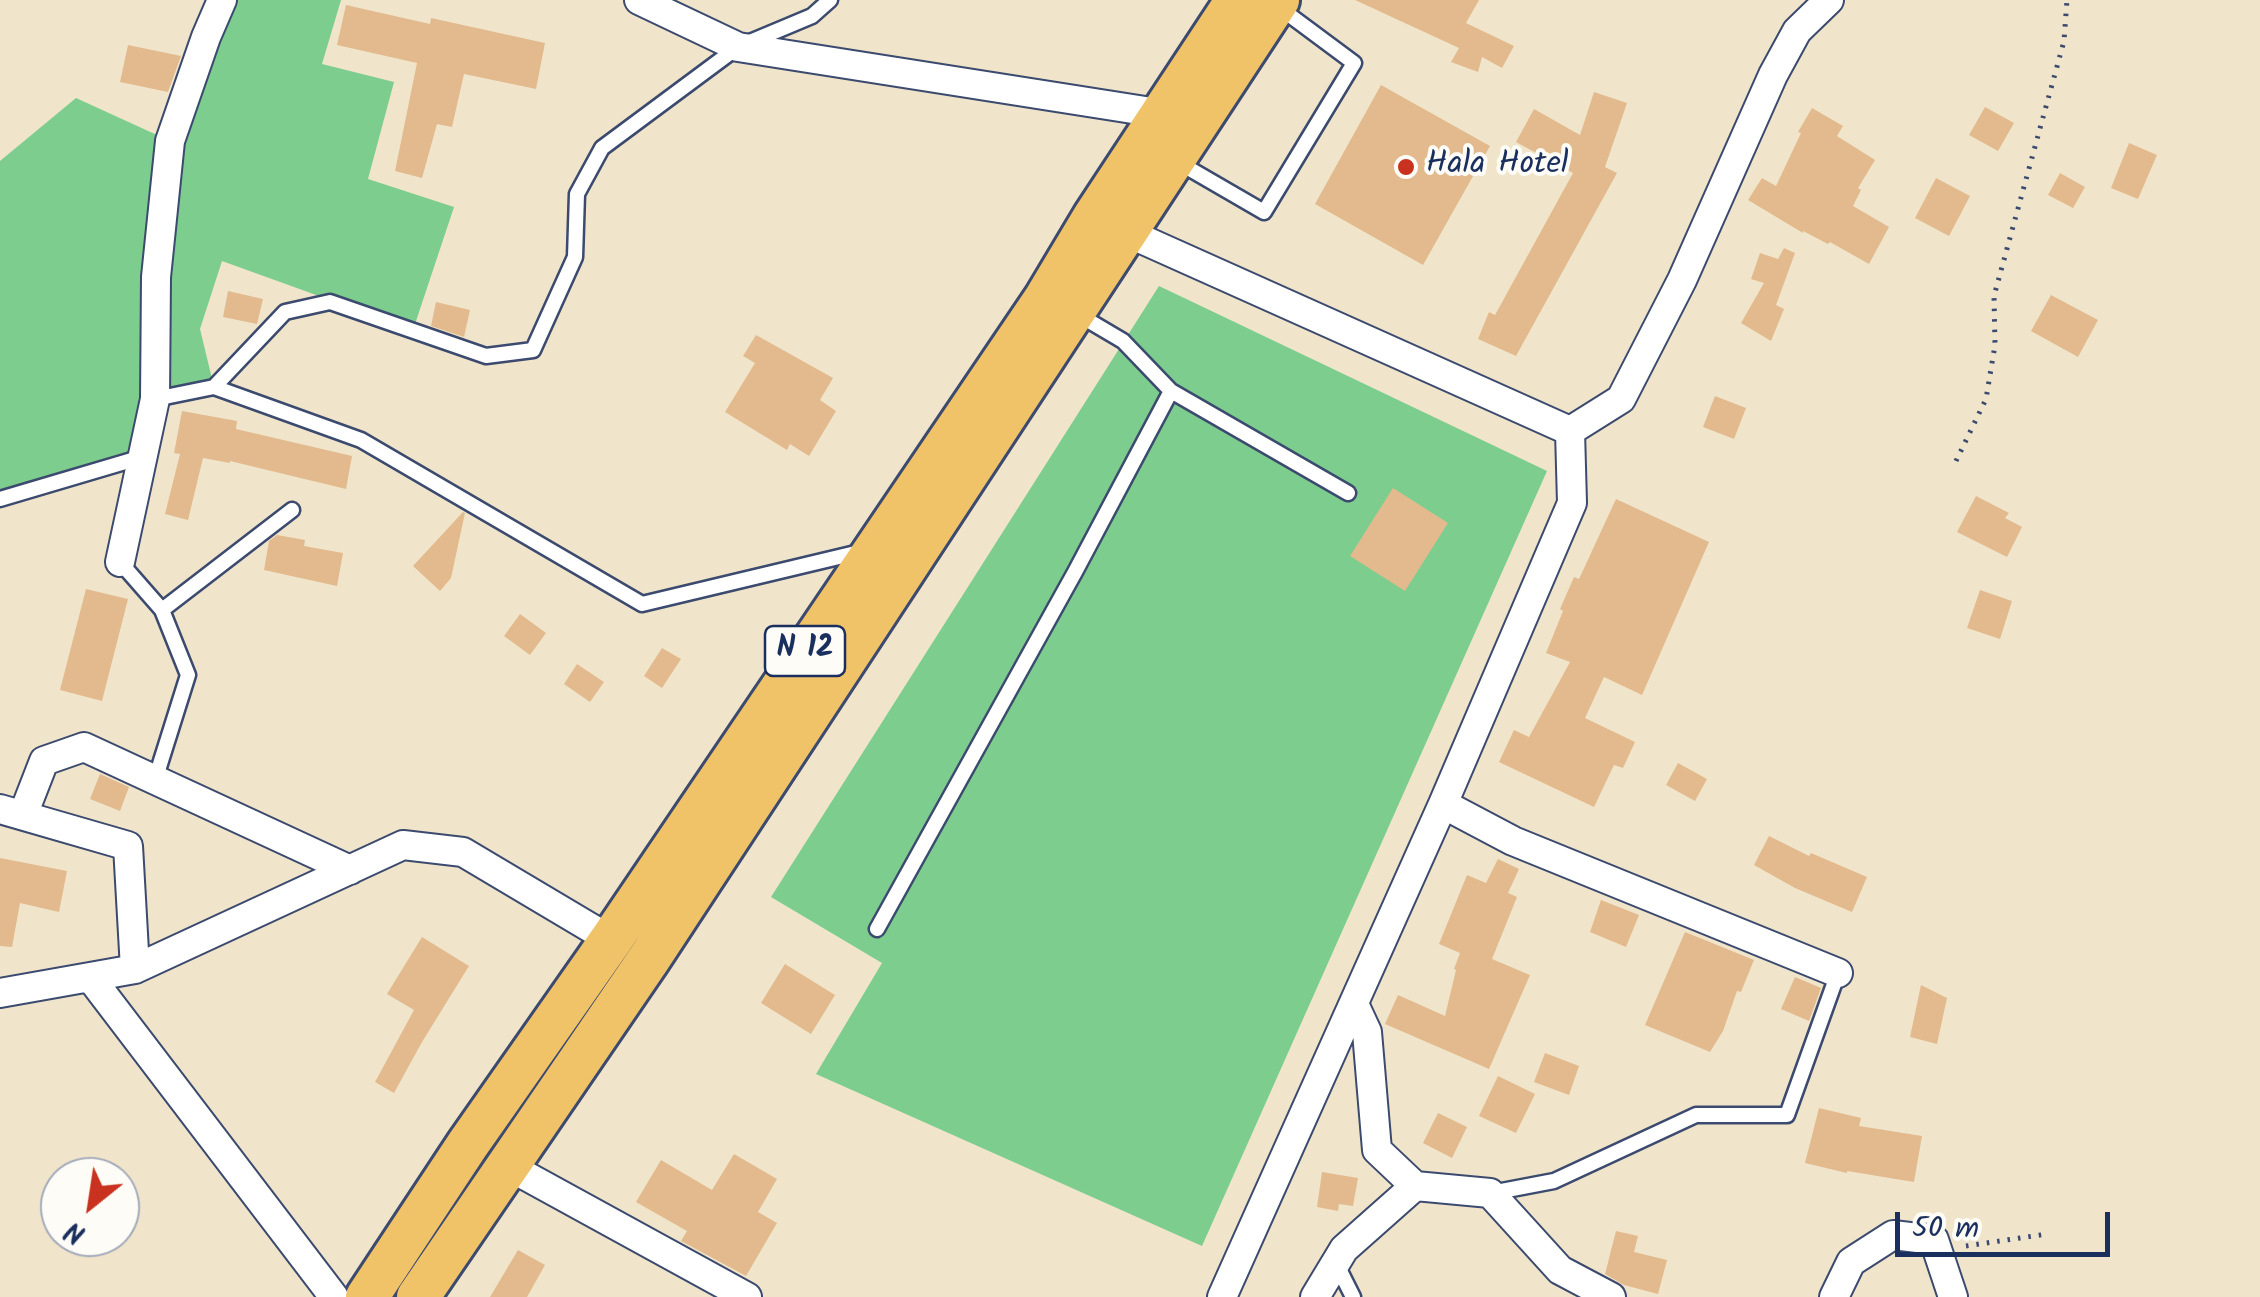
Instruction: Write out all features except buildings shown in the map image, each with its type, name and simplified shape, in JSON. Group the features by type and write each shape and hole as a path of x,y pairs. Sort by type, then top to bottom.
{"main road":[{"name":"N 12","path":"418,1297 649,959 942,482 1094,217 1181,117 1264,2"},
{"name":"N 12","path":"368,1297 875,548 942,482 1075,312 1174,160 1181,117"}],"street":[{"path":"120,562 156,400 156,277 170,142 222,0"},
{"path":"639,0 738,47 1181,117"},
{"path":"1570,431 1621,399 1682,280 1772,75 1797,32 1828,0"},
{"path":"1128,232 1570,431"},
{"path":"1222,1297 1444,804 1572,502 1570,431"},
{"path":"135,969 128,846 11,812 44,761 84,747 350,870"},
{"path":"1444,804 1513,841 1838,973"},
{"path":"0,993 135,969 403,845 463,852 611,940"},
{"path":"90,977 334,1297"},
{"path":"1354,1004 1367,1032 1377,1150 1416,1186 1490,1193 1560,1270 1611,1297"},
{"path":"508,1166 747,1297"},
{"path":"1315,1297 1344,1249 1416,1186"},
{"path":"1834,1297 1851,1262 1892,1235 1934,1240 1953,1297"}],"lane":[{"path":"214,387 285,312 330,302 486,356 534,350 576,257 577,194 602,148 738,47 812,16 830,0"},
{"path":"1174,160 1264,212 1354,62 1264,2"},
{"path":"1075,312 1123,342 1171,390 1348,493"},
{"path":"156,400 214,387 361,440 642,604 875,548"},
{"path":"877,929 1171,390"},
{"path":"0,499 143,457"},
{"path":"162,610 292,510"},
{"path":"120,562 162,610 188,675 155,780"},
{"path":"1490,1193 1554,1181 1696,1115 1788,1115 1838,973"},
{"path":"1336,1263 1353,1297"}],"path":[{"path":"1956,462 1986,399 1994,345 1994,296 2064,41 2067,0"},
{"path":"1938,1250 2047,1234"}],"green space":[{"path":"222,0 341,0 322,64 394,82 368,179 454,207 413,330 222,261 200,329 214,387 155,400 143,457 0,499 0,161 76,98 170,141"},
{"path":"1159,286 1547,471 1202,1246 816,1074 882,963 771,897"}],"place":[{"name":"Hala Hotel","path":"1406,167"}]}
